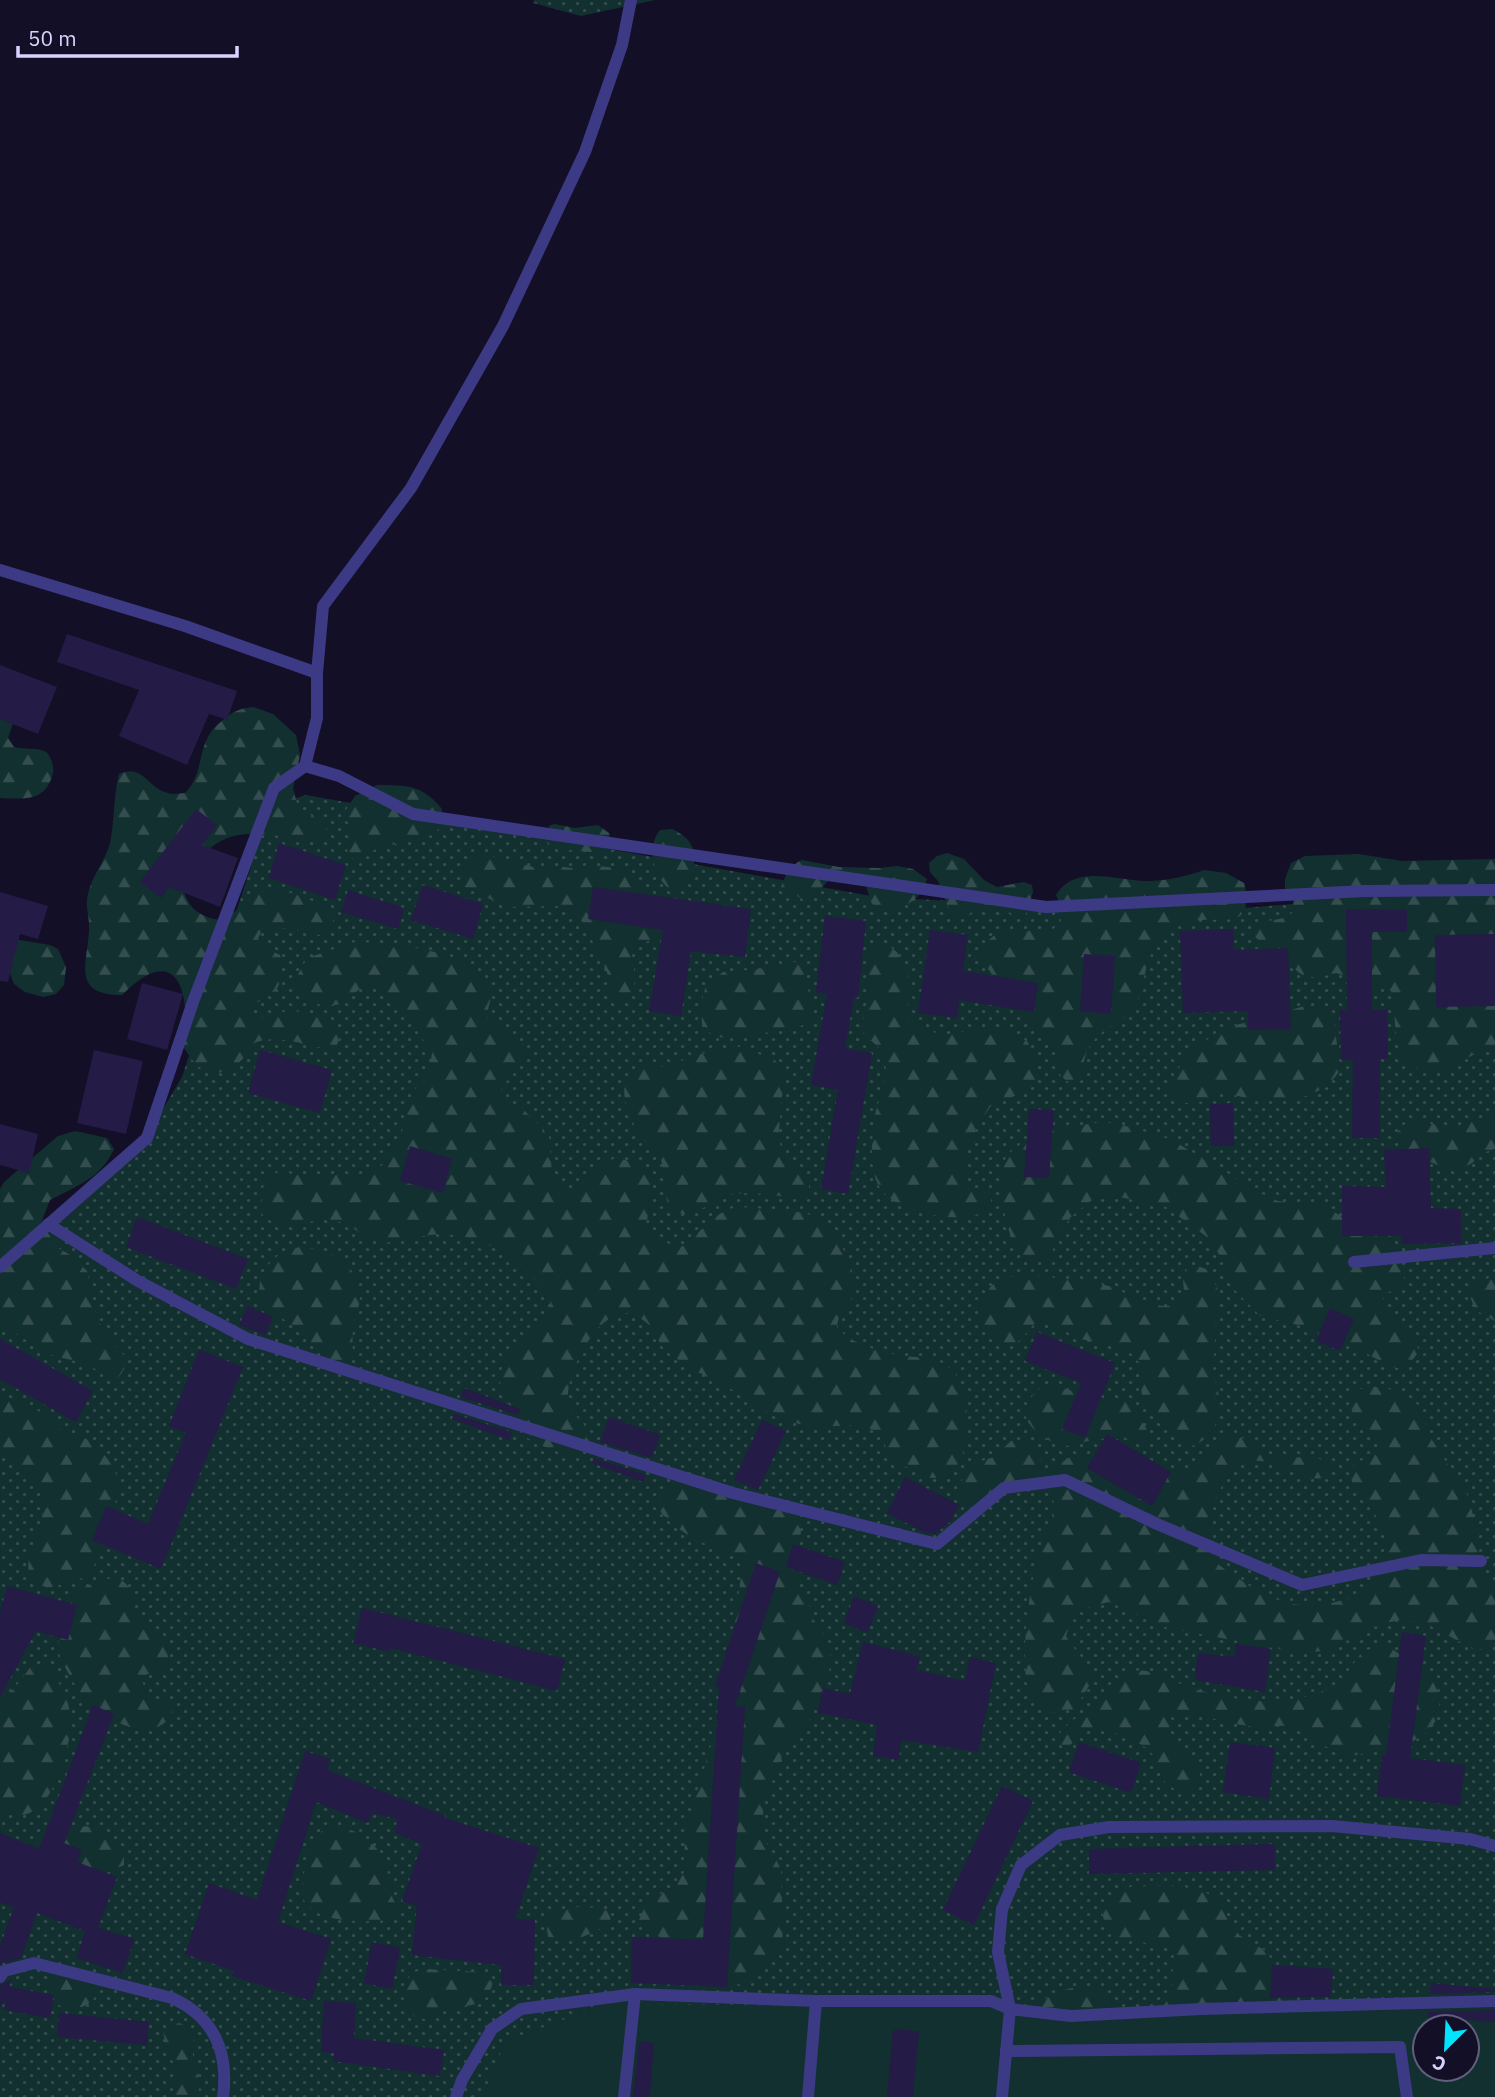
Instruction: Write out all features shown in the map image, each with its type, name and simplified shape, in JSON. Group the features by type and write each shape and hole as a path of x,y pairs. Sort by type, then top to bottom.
{"lane":[{"path":"0,1267 147,1138 193,1002 274,788 305,766 317,718 317,673 323,606 411,488 503,326 585,152 622,45 631,0"},
{"path":"0,570 185,626 317,673"},
{"path":"305,766 339,776 413,814 1046,906 1365,891 1495,890"},
{"path":"48,1224 138,1281 248,1339 733,1493 937,1544 1004,1488 1065,1480 1157,1524 1302,1585 1421,1560 1481,1561"},
{"path":"1354,1262 1495,1248"},
{"path":"1002,2097 1010,2009 998,1952 1002,1909 1021,1865 1060,1835 1109,1827 1332,1826 1470,1839 1495,1846"},
{"path":"0,1978 4,1971 34,1963 172,1998 189,2006 215,2034 222,2056 223,2097"},
{"path":"456,2097 492,2029 521,2009 635,1994 816,2001 991,2001 1010,2009 1071,2016 1201,2009 1495,2001"},
{"path":"624,2097 635,1994"},
{"path":"808,2097 816,2001"},
{"path":"1006,2051 1400,2048 1407,2097"}],"green space":[{"path":"534,0 655,0 581,16 533,3"},
{"path":"0,698 17,711 8,738 14,747 43,750 52,761 50,782 46,789 34,797 0,798"},
{"path":"253,707 273,714 296,735 300,755 293,788 298,808 318,819 327,830 327,838 323,843 276,835 245,834 230,837 217,843 195,863 184,893 194,909 214,919 228,916 252,896 268,890 299,896 328,910 334,916 332,927 320,935 285,928 262,931 258,938 263,947 280,955 281,978 274,992 249,1008 251,1015 261,1017 291,1011 316,1015 331,1022 342,1033 335,1049 279,1039 257,1042 237,1064 226,1071 214,1073 199,1067 184,1048 186,1029 183,994 177,981 169,973 157,972 142,979 122,995 106,994 88,983 85,965 89,930 87,900 92,881 110,843 119,774 134,772 161,790 172,794 185,793 192,784 204,747 214,728 233,712"},
{"path":"377,785 406,786 428,795 442,809 442,824 429,836 378,848 360,861 348,857 350,832 345,811 355,796"},
{"path":"306,795 877,897 1178,913 1307,903 1495,898 1495,2097 0,2097 0,1275 140,1148 182,1077 265,824 283,802"},
{"path":"554,824 575,828 598,825 609,833 611,843 601,853 558,849 546,843 549,826"},
{"path":"672,829 691,845 694,865 690,883 672,891 660,879 652,854 655,837 660,830"},
{"path":"947,853 964,859 984,880 997,887 1024,882 1032,885 1033,892 1025,917 990,910 966,916 950,913 938,881 930,872 929,863 937,856"},
{"path":"1359,854 1402,861 1495,859 1495,1051 1475,1054 1443,1070 1423,1070 1412,1066 1404,1059 1399,1049 1391,991 1336,973 1317,978 1302,975 1255,937 1256,925 1292,913 1294,896 1285,890 1285,879 1291,863 1305,856"},
{"path":"471,856 492,856 537,868 589,865 617,868 629,875 663,908 663,921 658,934 631,954 635,976 630,996 618,1004 613,1001 608,990 608,975 585,925 574,913 563,906 507,907 462,886 462,870"},
{"path":"802,860 839,867 897,866 913,869 927,879 915,899 903,907 889,911 876,907 871,902 866,886 828,881 814,896 804,900 781,887 788,871"},
{"path":"1204,870 1226,873 1244,883 1244,911 1232,919 1184,923 1163,937 1149,959 1136,1004 1125,1018 1104,1031 1093,1042 1084,1062 1083,1079 1074,1085 1059,1073 1053,1042 1022,1018 979,959 984,944 997,933 1053,929 1059,924 1064,913 1056,895 1075,879 1099,876 1151,881"},
{"path":"13,939 50,945 58,949 66,967 64,985 56,994 43,997 25,992 14,984 4,958"},
{"path":"355,942 431,951 470,965 484,975 492,992 488,1020 523,1044 526,1058 499,1094 506,1103 522,1108 549,1136 552,1174 562,1189 574,1192 606,1162 613,1159 633,1162 648,1170 654,1191 646,1224 659,1241 681,1247 715,1218 735,1208 793,1211 826,1223 841,1244 855,1282 853,1296 840,1316 837,1327 849,1338 873,1349 941,1363 953,1371 960,1382 965,1398 967,1434 964,1451 957,1465 947,1475 928,1477 895,1460 881,1437 866,1427 804,1425 767,1412 678,1359 662,1346 646,1322 625,1313 603,1323 593,1334 584,1347 572,1376 569,1405 592,1434 589,1443 579,1453 567,1454 553,1450 530,1440 522,1433 509,1410 500,1384 508,1354 538,1327 550,1309 550,1295 512,1259 497,1249 465,1237 430,1235 383,1242 334,1221 286,1225 278,1224 261,1214 263,1188 267,1179 278,1172 311,1176 367,1174 384,1164 402,1131 412,1093 429,1072 432,1053 393,996 373,985 363,986 342,1004 326,1006 312,1003 298,995 294,982 307,958"},
{"path":"885,944 902,959 906,968 908,1020 922,1029 944,1035 983,1028 1006,1031 1027,1041 1038,1060 1036,1080 1024,1093 993,1103 979,1123 964,1160 964,1177 976,1190 991,1194 991,1203 982,1212 972,1216 940,1216 906,1207 890,1199 875,1177 873,1134 886,1065 880,1050 861,1030 870,997 869,957 874,947"},
{"path":"789,961 804,964 812,1015 809,1021 796,1029 723,1038 711,1034 702,1024 701,1005 706,985 723,972 771,968"},
{"path":"1305,1006 1319,1009 1334,1022 1340,1067 1327,1087 1306,1096 1264,1102 1220,1092 1196,1104 1179,1102 1170,1093 1172,1080 1187,1054 1222,1029"},
{"path":"737,1046 775,1060 784,1077 778,1141 793,1164 809,1177 809,1188 803,1198 756,1193 737,1194 722,1197 691,1214 676,1212 667,1200 661,1160 640,1135 629,1114 624,1092 626,1082 641,1065 668,1067 692,1056"},
{"path":"1495,1115 1495,1149 1463,1167 1443,1167 1397,1142 1397,1133 1405,1124 1417,1122 1454,1127"},
{"path":"1116,1123 1172,1140 1260,1193 1278,1201 1316,1204 1393,1247 1406,1272 1397,1290 1384,1293 1383,1305 1396,1321 1417,1337 1418,1353 1406,1368 1392,1368 1359,1349 1297,1325 1260,1316 1232,1287 1223,1260 1207,1237 1166,1207 1115,1196 1092,1200 1071,1217 1059,1233 1052,1252 1045,1261 1026,1261 1013,1241 1006,1219 1000,1182 1004,1162 1012,1151 1038,1136 1068,1127"},
{"path":"75,1131 107,1138 114,1149 95,1174 50,1200 41,1223 58,1248 72,1256 87,1271 97,1318 104,1332 125,1357 123,1372 116,1379 83,1363 47,1354 15,1333 0,1329 0,1189 4,1182 58,1136"},
{"path":"299,1247 322,1251 340,1259 354,1274 358,1284 360,1301 347,1371 327,1361 299,1331 282,1318 267,1312 259,1299 260,1279 271,1261 280,1254"},
{"path":"1195,1265 1206,1269 1217,1287 1213,1372 1219,1396 1215,1427 1205,1439 1194,1446 1154,1419 1141,1392 1142,1366 1128,1350 1081,1339 1045,1321 1036,1322 1016,1343 1005,1344 985,1331 978,1322 987,1293 999,1280 1007,1277 1037,1276 1089,1282 1112,1287 1150,1303 1167,1306 1180,1297 1184,1291 1183,1281 1188,1266"},
{"path":"1495,1276 1495,1321 1478,1311 1470,1294 1477,1282"},
{"path":"1055,1386 1106,1401 1128,1396 1151,1437 1148,1444 1104,1439 1066,1446 1048,1440 1029,1423 1025,1411 1041,1387"},
{"path":"1371,1386 1400,1391 1418,1405 1432,1440 1467,1494 1475,1522 1480,1576 1495,1586 1495,1646 1489,1650 1473,1649 1427,1624 1398,1620 1370,1628 1328,1651 1284,1650 1165,1627 1109,1602 1093,1606 1077,1615 1066,1636 1088,1667 1093,1679 1075,1709 1052,1713 1036,1701 1029,1691 1026,1677 1025,1639 1038,1556 1053,1518 1050,1477 1056,1466 1074,1456 1188,1470 1203,1462 1229,1433 1276,1457 1320,1459 1331,1470 1328,1478 1305,1476 1275,1464 1259,1461 1246,1462 1236,1468 1218,1494 1209,1530 1209,1545 1214,1559 1224,1569 1256,1590 1278,1600 1309,1605 1343,1600 1372,1584 1387,1557 1387,1539 1383,1526 1349,1476 1354,1465 1377,1451 1378,1441 1356,1420 1351,1408 1354,1391"},
{"path":"5,1397 28,1404 62,1430 82,1436 97,1446 112,1464 118,1479 118,1494 98,1558 91,1572 77,1581 47,1588 30,1579 29,1558 41,1523 42,1499 33,1481 25,1473 0,1457 0,1400"},
{"path":"1026,1439 1037,1448 1040,1455 1042,1473 1036,1488 1024,1492 1003,1489 977,1512 966,1508 958,1488 964,1476 982,1461 994,1457 1011,1441"},
{"path":"701,1476 788,1509 801,1530 796,1583 806,1592 813,1619 831,1648 830,1668 811,1717 804,1729 792,1738 785,1748 763,1806 764,1838 781,1869 783,1947 777,1960 769,1963 754,1982 744,1985 734,1984 644,1927 639,1920 651,1899 677,1885 684,1872 685,1834 725,1697 742,1569 738,1558 684,1532 657,1507 674,1485 685,1479"},
{"path":"115,1578 123,1581 133,1591 137,1613 161,1637 169,1653 166,1664 156,1674 147,1674 143,1681 144,1694 156,1700 168,1701 174,1707 169,1719 160,1726 135,1728 98,1712 81,1695 59,1654 60,1637 74,1593 98,1580"},
{"path":"1387,1646 1423,1671 1436,1687 1439,1697 1439,1708 1431,1727 1425,1734 1408,1743 1351,1755 1332,1750 1289,1727 1246,1726 1193,1715 1172,1716 1170,1734 1173,1740 1194,1759 1200,1772 1201,1783 1193,1792 1184,1795 1165,1783 1155,1757 1128,1738 1102,1729 1092,1729 1069,1746 1058,1744 1057,1737 1065,1727 1096,1702 1117,1679 1133,1671 1151,1672 1222,1696 1255,1701 1286,1701 1329,1689 1343,1678 1364,1652"},
{"path":"33,1664 49,1666 57,1679 69,1706 70,1732 64,1761 51,1791 32,1812 16,1815 0,1811 0,1695 13,1690"},
{"path":"337,1825 364,1837 377,1849 386,1866 392,1897 402,1913 398,1919 366,1921 331,1918 321,1915 305,1902 304,1876 313,1844 322,1831"},
{"path":"86,1826 107,1834 118,1844 124,1857 124,1865 33,1906 27,1867 33,1848 57,1833"},
{"path":"1168,1885 1196,1889 1221,1899 1228,1918 1239,1935 1266,1951 1310,2022 951,2097 1024,2014 1053,1994 1076,1987 1088,1987 1109,1996 1119,2010 1161,2013 1171,1990 1174,1955 1164,1945 1122,1940 1107,1931 1102,1913 1110,1897 1129,1887"},
{"path":"577,1907 602,1908 609,1912 611,1922 597,1931 571,1940 548,1936 546,1921 553,1911"},
{"path":"71,1967 88,1972 97,1980 99,1989 87,2005 77,2009 67,2009 57,2003 48,1988 52,1977"},
{"path":"425,1969 477,1972 493,1982 488,1995 482,2001 423,2019 408,2010 404,1992 410,1976"},
{"path":"604,2004 1495,2011 1495,2097 483,2097 505,2042"},
{"path":"180,2023 193,2034 193,2057 199,2082 197,2097 166,2097 173,2090 176,2075 163,2032 169,2025"}],"building":[{"path":"67,634 237,691 227,720 209,714 187,765 119,736 139,690 57,662"},
{"path":"0,665 57,687 38,734 0,719"},
{"path":"196,809 217,825 202,845 238,858 220,907 169,887 161,898 140,882"},
{"path":"279,843 346,865 335,900 269,878"},
{"path":"423,885 483,904 473,939 411,920"},
{"path":"593,887 751,909 745,957 691,951 681,1016 649,1011 663,930 588,919"},
{"path":"348,890 404,908 398,929 341,912"},
{"path":"0,892 48,906 38,939 20,934 8,982 0,981"},
{"path":"1346,909 1407,910 1407,932 1372,932 1372,1010 1387,1010 1388,1059 1380,1059 1380,1138 1352,1138 1353,1060 1341,1060 1340,1010 1347,1010"},
{"path":"825,916 866,921 858,998 854,997 845,1049 872,1053 848,1194 821,1189 838,1090 811,1085 827,994 816,992"},
{"path":"1233,929 1234,950 1288,948 1291,1029 1248,1030 1248,1011 1183,1013 1180,931"},
{"path":"930,930 968,935 963,971 1038,983 1034,1012 959,1000 957,1018 918,1013"},
{"path":"1495,934 1495,1006 1436,1007 1435,935"},
{"path":"1084,954 1115,956 1111,1014 1080,1011"},
{"path":"142,983 183,994 167,1050 127,1039"},
{"path":"94,1050 143,1061 126,1134 77,1123"},
{"path":"260,1050 332,1070 320,1113 248,1093"},
{"path":"1233,1103 1234,1146 1211,1146 1210,1104"},
{"path":"1029,1109 1054,1110 1049,1178 1024,1177"},
{"path":"0,1124 38,1134 29,1173 0,1165"},
{"path":"410,1146 452,1159 443,1193 400,1181"},
{"path":"1429,1148 1431,1208 1461,1209 1461,1243 1401,1244 1401,1236 1342,1236 1342,1186 1386,1187 1384,1150"},
{"path":"137,1217 248,1259 236,1289 126,1247"},
{"path":"248,1306 273,1317 265,1335 239,1325"},
{"path":"1330,1308 1354,1319 1340,1351 1316,1341"},
{"path":"1037,1332 1115,1363 1085,1438 1062,1429 1081,1383 1025,1361"},
{"path":"0,1339 93,1391 76,1422 0,1379"},
{"path":"199,1350 243,1367 161,1569 92,1540 106,1506 148,1524 186,1433 169,1426"},
{"path":"464,1388 520,1409 518,1415 460,1397"},
{"path":"454,1414 512,1432 509,1440 452,1419"},
{"path":"609,1417 660,1435 652,1458 600,1442"},
{"path":"762,1420 786,1431 758,1490 734,1480"},
{"path":"1107,1434 1171,1472 1152,1506 1087,1468"},
{"path":"594,1458 646,1475 643,1482 592,1463"},
{"path":"905,1477 959,1505 950,1522 935,1534 924,1532 887,1513"},
{"path":"793,1544 845,1562 837,1585 786,1567"},
{"path":"756,1563 780,1572 735,1706 745,1707 727,1987 631,1983 632,1937 703,1940 719,1687 715,1686"},
{"path":"7,1586 77,1605 68,1640 36,1631 0,1697 0,1613"},
{"path":"854,1596 878,1606 867,1633 844,1623"},
{"path":"362,1608 565,1659 557,1691 391,1648 390,1652 353,1643"},
{"path":"1402,1632 1426,1636 1410,1758 1465,1765 1460,1806 1377,1796 1382,1755 1386,1755"},
{"path":"863,1642 920,1656 917,1670 965,1681 970,1657 996,1663 978,1752 901,1740 899,1760 873,1756 877,1725 818,1713 823,1688 850,1694"},
{"path":"1236,1644 1271,1649 1265,1692 1195,1680 1198,1653 1234,1657"},
{"path":"93,1705 114,1714 64,1843 82,1850 77,1862 117,1877 98,1928 134,1939 123,1973 77,1958 85,1931 37,1913 21,1958 0,1964 0,1946 14,1907 0,1902 0,1833 39,1849"},
{"path":"1079,1742 1141,1763 1131,1793 1069,1772"},
{"path":"1230,1742 1275,1748 1269,1799 1223,1792"},
{"path":"305,1751 330,1759 327,1770 446,1816 445,1818 539,1848 515,1919 535,1920 534,1985 501,1985 501,1965 412,1955 417,1906 402,1901 422,1844 395,1833 397,1819 372,1813 368,1823 316,1802 278,1922 331,1939 311,2001 232,1976 234,1971 185,1954 209,1883 257,1900"},
{"path":"1002,1786 1033,1801 974,1925 943,1910"},
{"path":"1275,1844 1275,1870 1089,1874 1089,1849"},
{"path":"372,1942 400,1948 392,1989 364,1983"},
{"path":"1272,1965 1333,1969 1331,1997 1270,1998"},
{"path":"13,1978 9,1987 54,1995 50,2018 4,2010 6,1995 0,2006 0,1986"},
{"path":"1431,1983 1495,1989 1495,1992 1430,1994"},
{"path":"324,2001 356,2003 354,2038 444,2050 440,2076 333,2061 334,2053 321,2052"},
{"path":"1495,2010 1495,2022 1481,2021 1481,2013 1428,2012"},
{"path":"59,2013 149,2022 147,2045 57,2037"},
{"path":"893,2029 919,2031 913,2097 887,2097"},
{"path":"639,2041 654,2043 650,2097 633,2097"}]}
